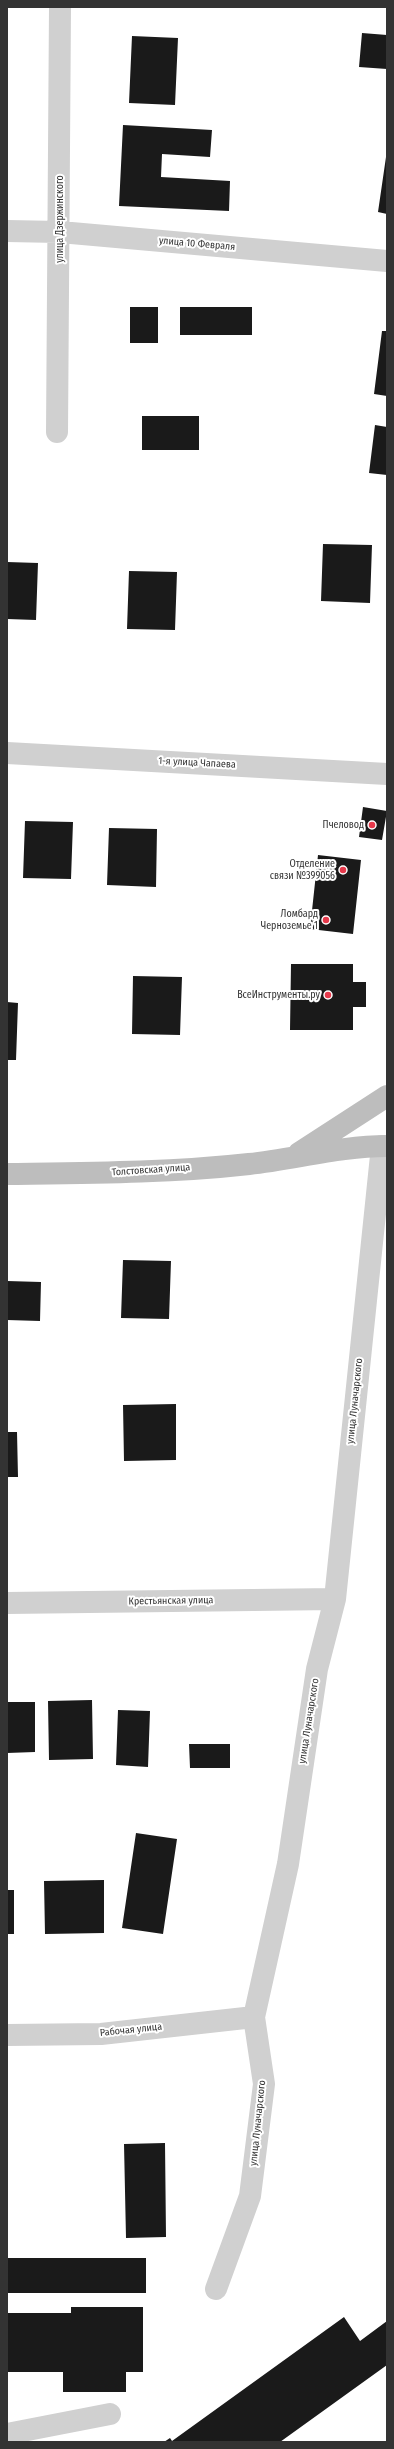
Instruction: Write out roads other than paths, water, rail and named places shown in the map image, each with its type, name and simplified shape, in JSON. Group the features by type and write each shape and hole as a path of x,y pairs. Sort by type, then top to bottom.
{"main road":[{"path":"295,1156 387,1096"},
{"name":"Толстовская улица","path":"7,1174 107,1173 250,1164 295,1156 384,1146"}],"street":[{"name":"улица Дзержинского","path":"57,432 60,232 60,7"},
{"name":"улица 10 Февраля","path":"7,231 60,232 387,261"},
{"name":"1-я улица Чапаева","path":"7,753 387,774"},
{"name":"улица Луначарского","path":"216,2289 250,2196 264,2084 254,2017 288,1864 317,1669 335,1599 384,1146"},
{"name":"Крестьянская улица","path":"7,1603 335,1599"},
{"name":"Рабочая улица","path":"7,2035 101,2034 254,2017"},
{"path":"7,2434 110,2414"}],"place":[{"name":"Пчеловод","path":"372,825"},
{"name":"Отделение связи №399056","path":"343,870"},
{"name":"Ломбард Черноземье 1","path":"326,920"},
{"name":"ВсеИнструменты.ру","path":"328,995"}]}
